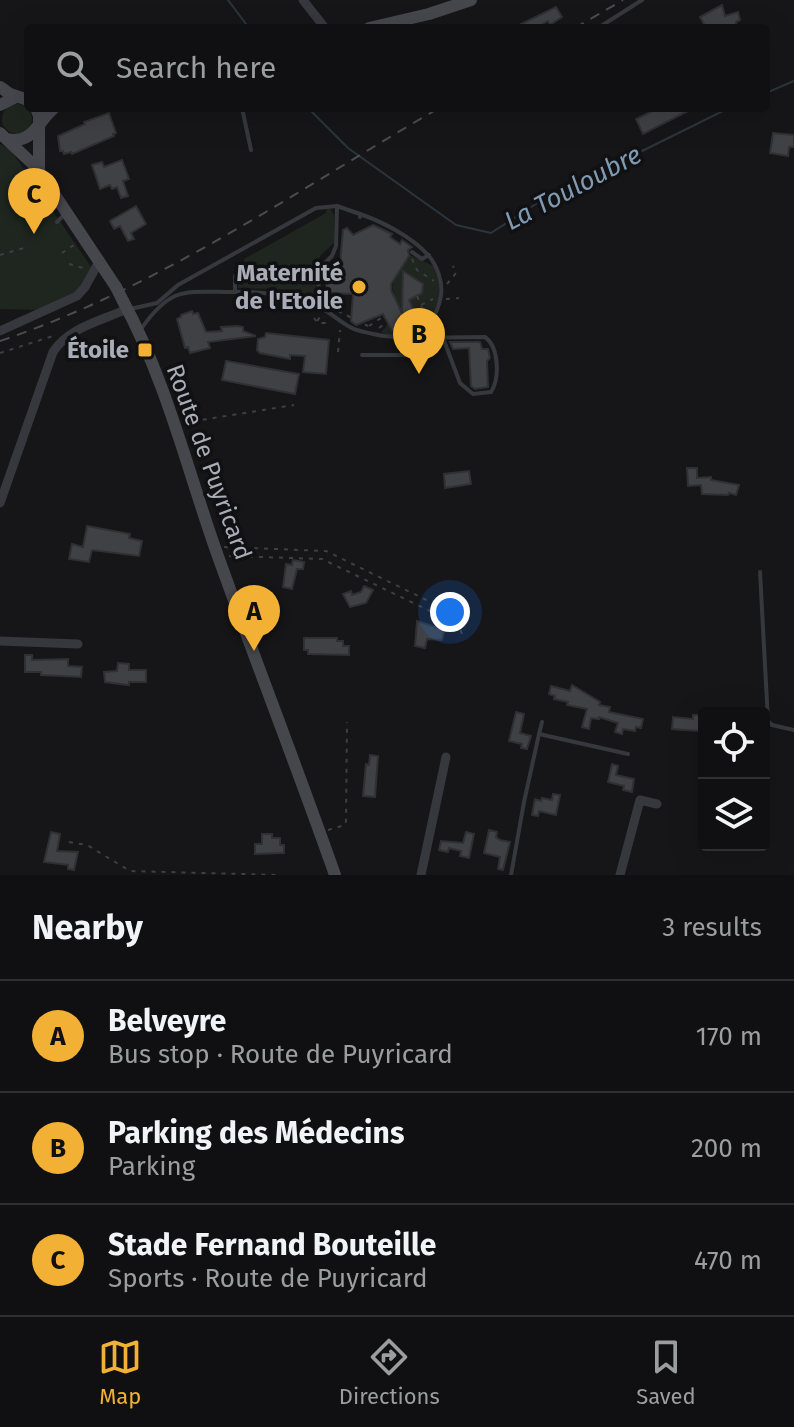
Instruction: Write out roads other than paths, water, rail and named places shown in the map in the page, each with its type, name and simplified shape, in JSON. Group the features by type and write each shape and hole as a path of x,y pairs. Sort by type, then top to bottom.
{"main road":[{"path":"386,24 471,0"},
{"path":"0,87 22,99"},
{"path":"0,105 22,99"},
{"path":"36,112 33,151 38,169"},
{"path":"4,136 18,141 26,139 50,112"},
{"name":"Route de Puyricard","path":"4,136 38,169 68,211 97,265 116,287 138,332 335,875"}],"street":[{"path":"303,0 322,24"},
{"path":"0,331 77,296 97,265"},
{"path":"0,503 53,352 68,335 125,305"},
{"path":"0,641 78,644"},
{"path":"421,875 446,757"},
{"path":"620,875 640,800 657,804"}],"lane":[{"path":"604,24 642,0"},
{"path":"243,112 251,150"},
{"path":"316,307 320,268 332,256 336,246 337,206"},
{"path":"125,305 157,303 193,276 316,208 337,206 370,217 429,255 442,286 440,299 428,324 407,338"},
{"path":"57,222 68,211"},
{"path":"370,217 373,225"},
{"path":"414,253 422,259 429,255"},
{"path":"235,276 235,292"},
{"path":"138,332 154,311 174,294 268,291 316,307 352,329 388,338 480,336 490,340 494,346 497,377 491,392 473,394 460,383 443,338"},
{"path":"362,355 407,352 407,338"},
{"path":"760,572 768,721 772,725 794,730"},
{"path":"511,875 542,722"},
{"path":"539,734 628,754"}],"waterway":[{"name":"La Touloubre","path":"228,0 246,24"},
{"name":"La Touloubre","path":"770,91 794,81"},
{"name":"La Touloubre","path":"312,112 348,148 456,225 491,233 539,202 721,112"}],"railway":[{"path":"582,24 623,0"},
{"path":"0,341 58,319 171,266 432,112"}],"place":[{"name":"Stade Fernand Bouteille","path":"34,234"},
{"name":"Maternité de l'Etoile","path":"359,287"},
{"name":"Étoile","path":"145,350"},
{"name":"Parking des Médecins","path":"419,374"},
{"name":"Belveyre","path":"254,651"}]}
